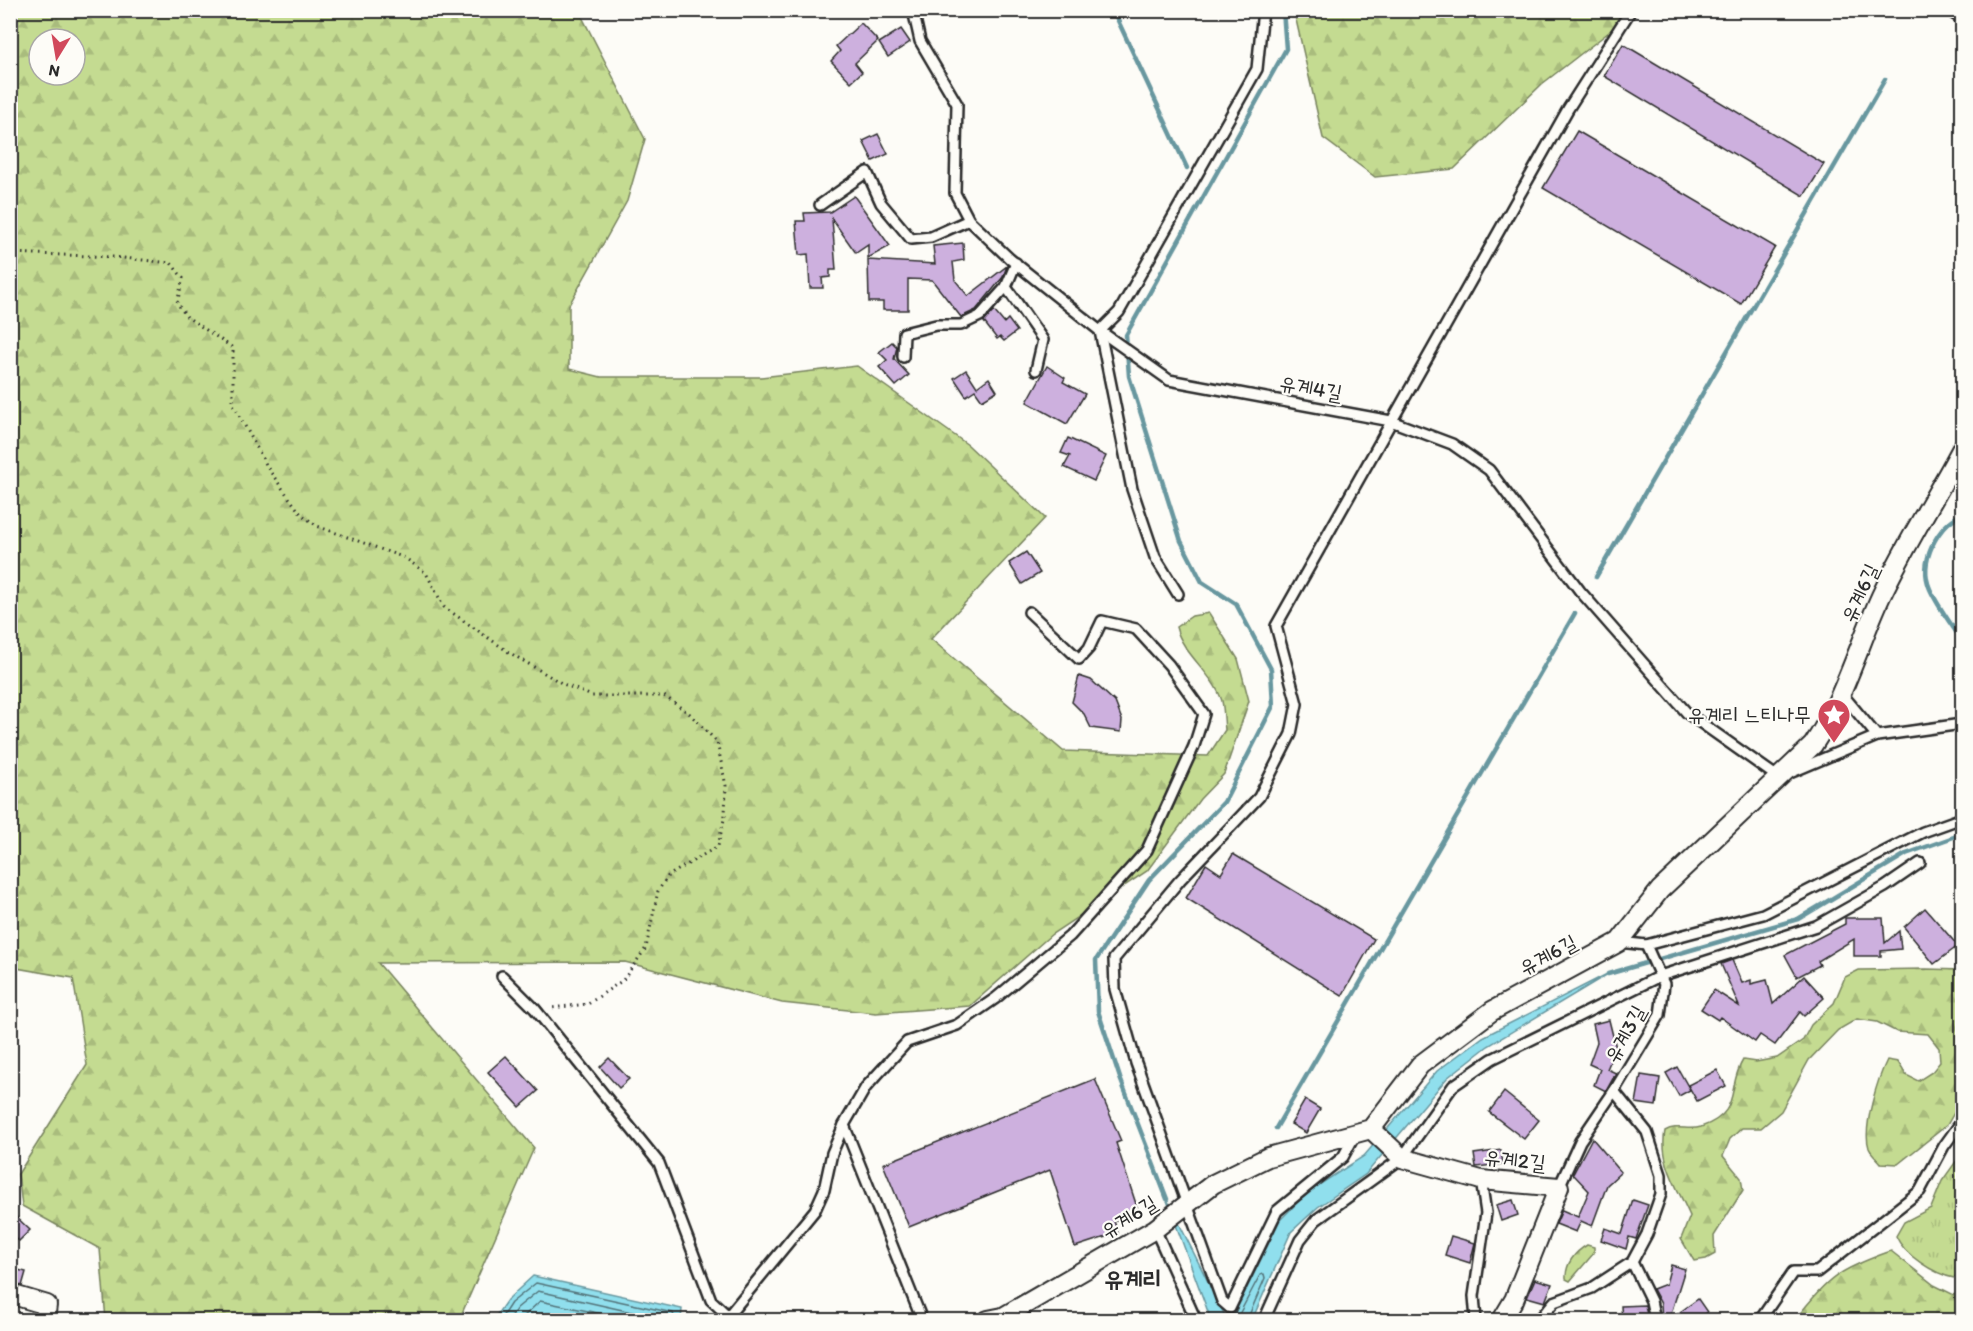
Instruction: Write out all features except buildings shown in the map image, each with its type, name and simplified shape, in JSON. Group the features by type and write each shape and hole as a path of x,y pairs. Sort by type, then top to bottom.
{"street":[{"name":"유계6길","path":"1000,1319 1155,1229 1213,1184 1268,1157 1364,1130 1420,1065 1483,1017 1619,942 1660,890 1813,745 1829,721 1842,694 1881,596 1962,448"},
{"name":"유계2길","path":"1364,1130 1402,1158 1481,1180 1559,1187 1514,1300 1502,1320"},
{"path":"10,1294 47,1305 45,1320"}],"lane":[{"name":"유계4길","path":"914,10 920,41 957,104 955,192 969,220 1016,263 1100,331 1169,380 1391,421 1452,444 1489,470 1580,591 1687,713 1778,778"},
{"path":"1178,594 1155,557 1132,489 1100,331 1119,312 1257,69 1263,10"},
{"path":"1364,1130 1343,1156 1277,1211 1230,1308 1222,1301 1186,1207 1136,1063 1114,989 1114,959 1180,880 1259,797 1291,734 1297,704 1275,626 1568,109 1631,10"},
{"path":"1948,10 1962,19"},
{"path":"819,205 867,172 880,203 911,239 931,237 969,220"},
{"path":"903,357 904,333 936,325 961,325 980,316 1006,287 1016,263"},
{"path":"1006,287 1042,340 1036,370"},
{"path":"502,976 535,1009 659,1163 711,1300 728,1316 815,1209 824,1190 832,1153 844,1125 866,1087 907,1042 957,1025 996,998 1070,936 1147,850 1194,746 1204,714 1168,665 1136,628 1102,621 1089,648 1079,659 1029,612"},
{"path":"1842,694 1877,736"},
{"path":"1778,778 1877,736 1962,724"},
{"path":"1619,942 1646,945 1763,914 1923,832 1962,818"},
{"path":"1264,1320 1300,1240 1316,1220 1402,1158 1453,1086 1492,1059 1660,976 1816,926 1885,887 1920,863"},
{"path":"1646,945 1660,976"},
{"name":"유계3길","path":"1539,1320 1554,1302 1592,1288 1632,1262 1647,1234 1661,1194 1661,1176 1647,1132 1614,1091 1660,1015 1664,984 1660,976"},
{"path":"1559,1187 1580,1141 1614,1091"},
{"path":"1760,1320 1793,1272 1817,1272 1920,1191 1944,1146 1962,1121"},
{"path":"844,1125 922,1320"},
{"path":"1476,1320 1474,1296 1486,1213 1481,1180"},
{"path":"1155,1229 1196,1320"},
{"path":"1632,1262 1651,1301 1656,1320"}],"path":[{"path":"10,253 114,257 171,263 183,278 177,303 187,317 233,348 234,404 268,470 301,514 317,526 405,558 426,573 444,607 510,653 563,684 592,696 664,696 690,714 717,742 726,786 725,815 718,846 668,876 658,891 646,948 623,980 588,1004 535,1009"}],"green space":[{"path":"1622,10 1622,22 1542,84 1454,169 1375,177 1323,138 1294,11"},
{"path":"10,11 579,11 645,139 627,201 569,305 569,369 601,377 761,377 857,366 968,445 1045,518 931,639 1063,751 1208,756 1225,730 1223,708 1218,691 1185,646 1176,627 1192,616 1209,613 1238,659 1249,701 1224,774 1200,799 1147,871 1052,934 970,1006 876,1013 782,1003 625,962 378,963 534,1148 459,1320 106,1320 100,1249 22,1206 18,1174 87,1065 73,978 11,967"},
{"path":"1859,970 1962,970 1962,1099 1947,1125 1898,1164 1881,1163 1873,1154 1867,1139 1869,1116 1879,1079 1887,1060 1898,1062 1906,1075 1918,1081 1932,1072 1940,1062 1939,1048 1928,1034 1897,1032 1877,1022 1857,1019 1838,1030 1809,1060 1781,1111 1761,1128 1742,1128 1730,1139 1723,1156 1741,1178 1743,1190 1714,1236 1715,1254 1706,1259 1694,1261 1681,1239 1690,1216 1667,1164 1665,1131 1674,1128 1701,1127 1723,1114 1728,1107 1743,1060 1756,1062 1777,1058 1803,1040 1811,1025 1834,1003 1845,977"},
{"path":"1962,1153 1962,1272 1954,1278 1921,1263 1906,1250 1896,1236 1904,1222 1931,1208 1942,1181"},
{"path":"1587,1245 1594,1247 1594,1253 1570,1281 1566,1279 1567,1268 1572,1259"},
{"path":"1891,1251 1934,1285 1954,1295 1962,1290 1962,1320 1795,1320 1826,1284 1836,1276 1859,1263"}],"water":[{"path":"1613,971 1488,1046 1447,1078 1366,1174 1318,1207 1291,1232 1252,1320 1211,1320 1165,1195 1226,1318 1234,1315 1280,1220 1308,1192 1364,1156 1437,1071 1483,1037"},
{"path":"533,1276 682,1309 681,1320 493,1320 507,1300"}],"waterway":[{"path":"1113,10 1187,168"},
{"path":"1167,1199 1120,1078 1098,1011 1096,960 1149,880 1224,802 1273,706 1271,669 1236,604 1202,582 1181,541 1129,376 1126,335 1286,49 1283,10"},
{"path":"1596,577 1885,79"},
{"path":"1962,514 1945,527 1938,536 1932,546 1926,568 1933,596 1962,641"},
{"path":"1276,1128 1575,613"},
{"path":"1608,974 1798,919 1906,854 1962,834"}],"place":[{"name":"유계리 느티나무","path":"1834,744"}],"district":[{"name":"유계리","path":"1133,1279"}]}
